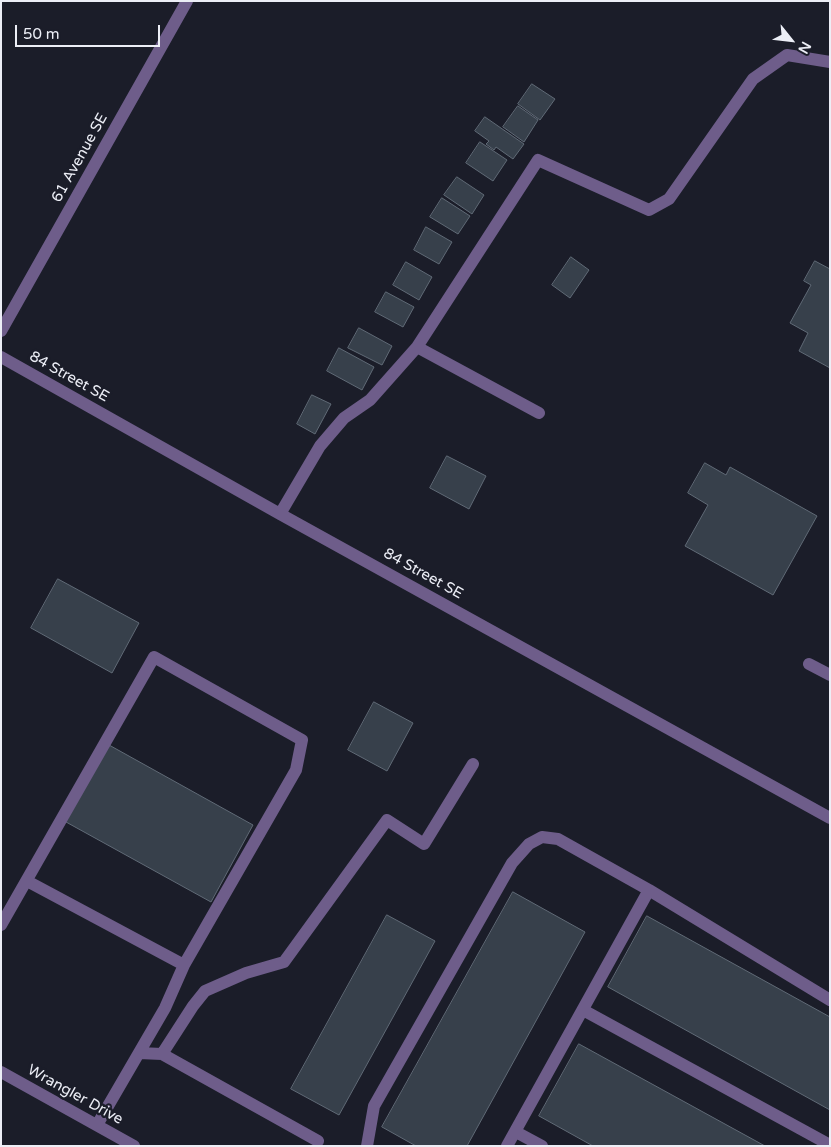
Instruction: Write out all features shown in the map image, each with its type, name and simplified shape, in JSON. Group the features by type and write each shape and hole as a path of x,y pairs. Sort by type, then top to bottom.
{"street":[{"name":"61 Avenue SE","path":"1,331 187,1"},
{"path":"280,514 320,446 344,418 370,400 416,347 538,160 649,210 669,199 752,79 787,55 830,62"},
{"path":"416,347 539,413"},
{"name":"84 Street SE","path":"1,357 280,514 830,818"},
{"path":"1,925 154,657 302,740 296,770 184,965 165,1008 97,1125"},
{"path":"809,664 830,675"},
{"path":"162,1054 205,991 246,973 284,962 387,820 424,844 473,764"},
{"path":"367,1146 374,1106 512,863 529,844 542,837 558,838 650,890 830,1000"},
{"path":"27,881 184,965"},
{"path":"508,1146 650,890"},
{"path":"583,1010 830,1145"},
{"path":"139,1053 162,1054 318,1141"},
{"name":"Wrangler Drive","path":"1,1072 134,1146"},
{"path":"516,1132 542,1146"}],"building":[{"path":"532,84 555,99 540,120 518,104"},
{"path":"518,106 538,120 524,142 503,127"},
{"path":"485,117 524,144 513,159 496,147 494,150 486,144 489,141 475,131"},
{"path":"480,142 507,160 493,181 466,163"},
{"path":"457,177 484,195 472,214 444,195"},
{"path":"442,198 470,216 458,234 430,217"},
{"path":"426,227 452,242 439,264 414,250"},
{"path":"571,257 589,270 570,298 552,285"},
{"path":"815,261 830,269 830,368 799,351 808,333 790,323 811,285 804,281"},
{"path":"406,262 432,277 419,300 393,285"},
{"path":"386,292 414,307 403,327 375,312"},
{"path":"359,328 392,346 382,365 348,348"},
{"path":"339,348 374,367 362,390 327,371"},
{"path":"312,395 331,404 315,434 297,424"},
{"path":"447,456 486,476 469,509 430,488"},
{"path":"705,463 726,475 730,467 817,516 773,595 685,546 708,505 688,493"},
{"path":"58,579 139,623 112,673 31,628"},
{"path":"374,702 413,723 387,771 348,750"},
{"path":"109,745 253,825 211,902 66,822"},
{"path":"513,892 585,932 467,1146 416,1146 382,1127"},
{"path":"387,915 435,941 339,1115 291,1089"},
{"path":"647,916 830,1017 830,1110 608,987"},
{"path":"579,1044 765,1146 593,1146 539,1116"}]}
